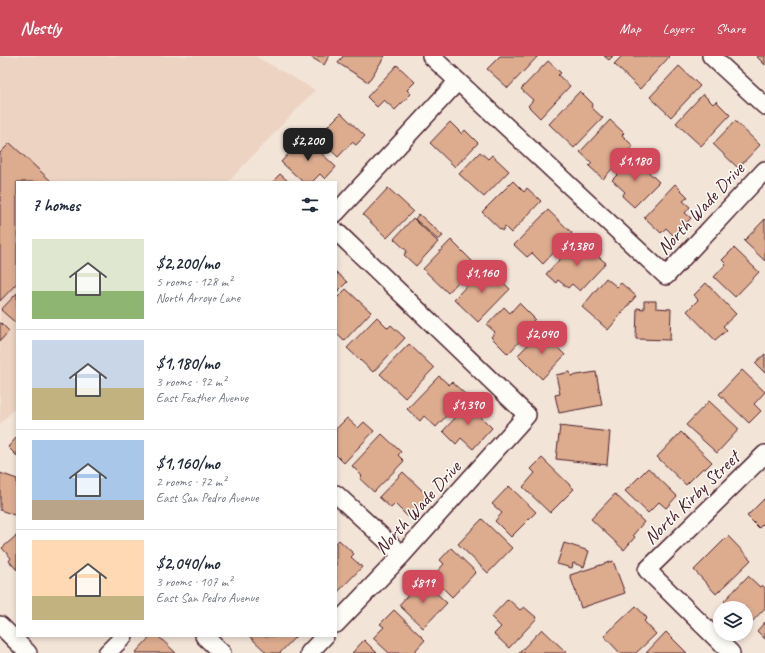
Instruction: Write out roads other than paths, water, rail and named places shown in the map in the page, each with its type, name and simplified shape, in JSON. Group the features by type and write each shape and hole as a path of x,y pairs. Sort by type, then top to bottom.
{"street":[{"path":"337,212 458,81 431,56"},
{"path":"711,56 765,106"},
{"name":"North Wade Drive","path":"458,81 666,276 765,170"},
{"name":"North Wade Drive","path":"337,232 527,415 402,555 337,623"},
{"name":"North Kirby Street","path":"731,653 647,570 765,454"},
{"path":"337,495 402,555"},
{"path":"0,625 28,653"},
{"path":"107,653 123,637"},
{"path":"205,637 222,653"},
{"path":"309,653 324,637"}]}
